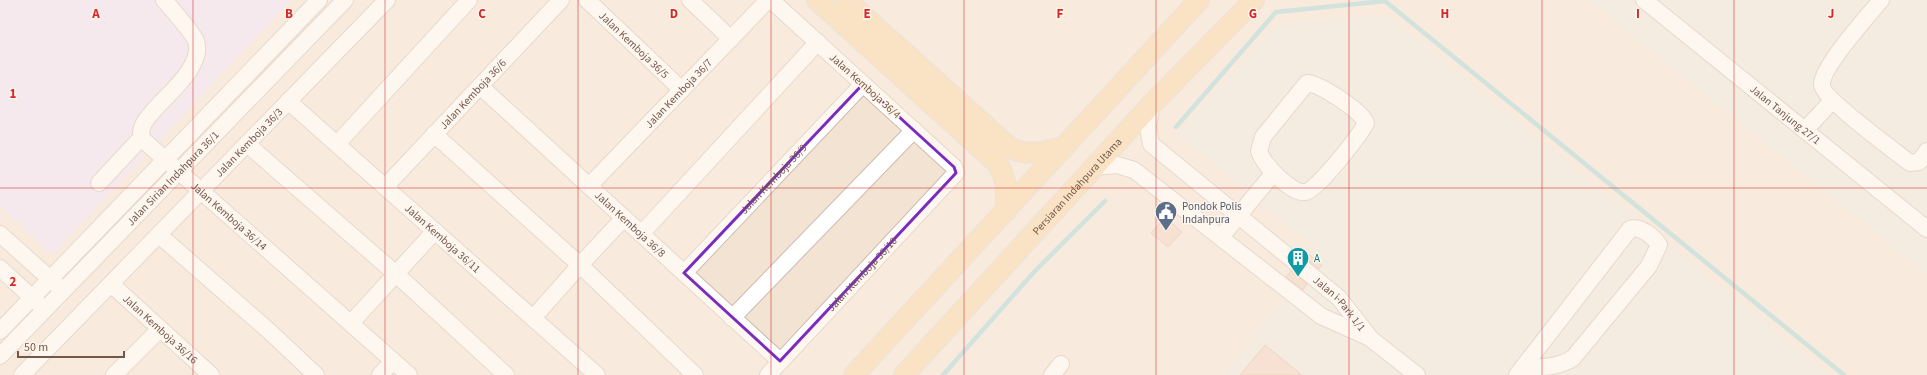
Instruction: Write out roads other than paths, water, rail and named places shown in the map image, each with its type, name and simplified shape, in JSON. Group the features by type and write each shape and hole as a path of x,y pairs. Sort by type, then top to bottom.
{"main road":[{"path":"817,0 997,163 1004,174 1006,188 1006,211"},
{"path":"846,0 1010,148 1022,153 1031,153 1065,147"},
{"path":"854,375 1199,0"},
{"name":"Persiaran Indahpura Utama","path":"904,375 1152,104 1254,0"}],"street":[{"path":"99,183 141,138 140,129 146,118 191,68 197,55 196,40 164,0"},
{"name":"Jalan Sirian Indahpura 36/1","path":"0,331 319,0"},
{"name":"Jalan Sirian Indahpura 36/1","path":"0,356 345,0"},
{"name":"Jalan Kemboja 36/3","path":"22,375 387,0"},
{"path":"337,144 469,0"},
{"name":"Jalan Kemboja 36/6","path":"385,187 561,0"},
{"name":"Jalan Kemboja 36/5","path":"587,0 682,90"},
{"path":"690,0 731,39"},
{"name":"Jalan Kemboja 36/7","path":"589,186 768,0"},
{"name":"Jalan Kemboja 36/4","path":"771,0 954,167 956,173"},
{"name":"Jalan Tanjung 27/1","path":"1644,0 1927,229"},
{"path":"1881,0 1830,63 1822,83 1822,88 1832,101 1910,163 1918,162 1927,151"},
{"path":"641,234 818,42"},
{"path":"1307,83 1317,86 1360,113 1365,118 1366,123 1364,127 1325,176 1312,189 1305,192 1297,191 1273,172 1260,155 1259,146 1264,137 1307,83"},
{"name":"Jalan Kemboja 36/9","path":"684,273 863,84"},
{"name":"Jalan Kemboja 36/8","path":"480,86 780,361"},
{"name":"Jalan Kemboja 36/11","path":"288,101 597,375"},
{"path":"1805,130 1832,101"},
{"name":"Jalan i-Park 1/1","path":"1152,104 1148,127 1150,144 1339,298 1371,339"},
{"path":"732,318 914,130"},
{"path":"434,134 580,265 695,375"},
{"name":"Jalan Kemboja 36/14","path":"141,138 409,375"},
{"path":"247,144 396,274 506,375"},
{"name":"Jalan i-Park 1/1","path":"1094,167 1117,165 1134,170 1321,316 1371,339 1417,375"},
{"path":"1221,237 1273,172"},
{"name":"Jalan Kemboja 36/10","path":"768,375 956,173"},
{"path":"533,318 624,218"},
{"path":"1638,228 1647,233 1657,242 1659,245 1657,252 1649,266 1573,358 1567,362 1554,366 1520,372 1630,229 1638,228"},
{"path":"351,323 435,231"},
{"path":"0,234 64,291"},
{"path":"159,235 269,331 316,375"},
{"path":"0,268 45,310"},
{"name":"Jalan Kemboja 36/16","path":"111,284 206,373"},
{"path":"114,375 160,329"},
{"path":"380,375 393,361"}],"waterway":[{"path":"1176,127 1276,12 1385,1 1844,375"},
{"path":"943,375 1034,272 1105,201"}],"place":[{"name":"Pondok Polis Indahpura","path":"1166,232"},
{"name":"A","path":"1298,278"}]}
